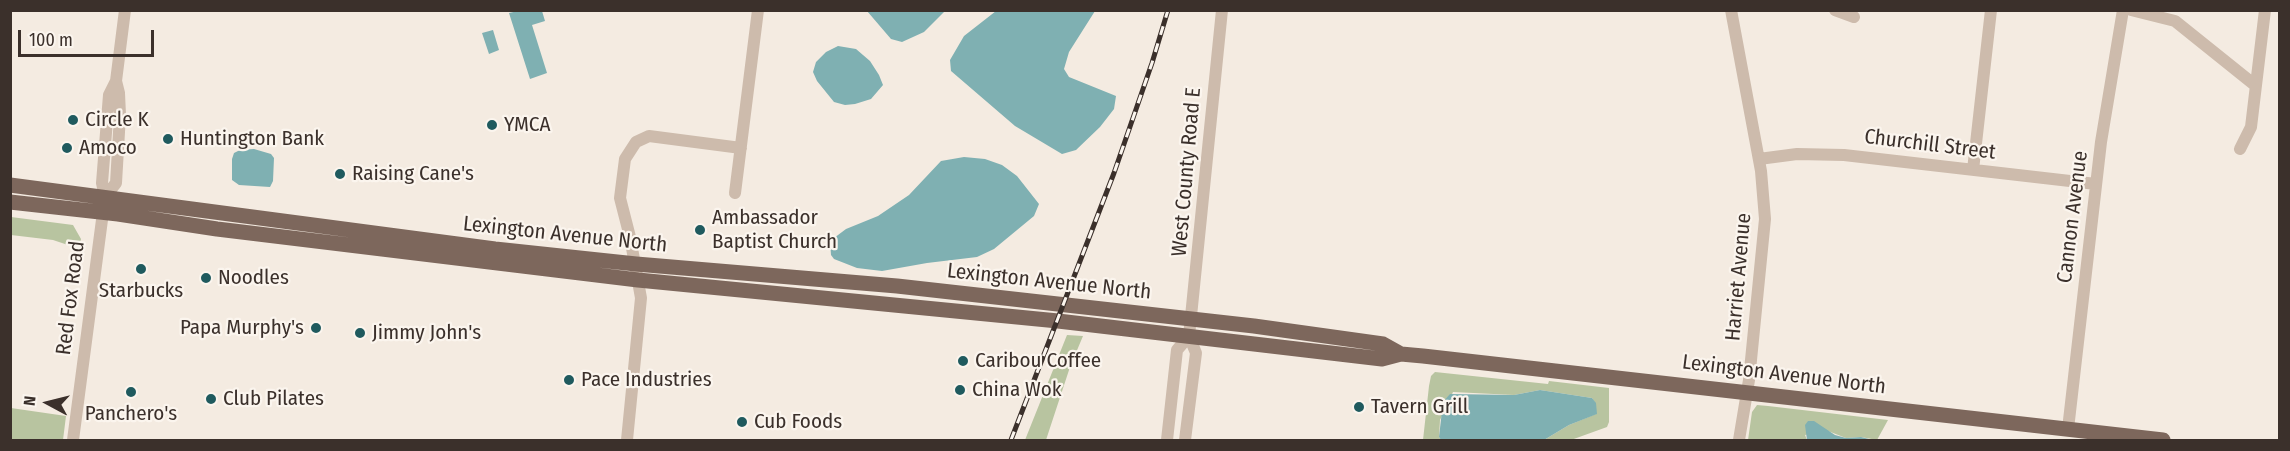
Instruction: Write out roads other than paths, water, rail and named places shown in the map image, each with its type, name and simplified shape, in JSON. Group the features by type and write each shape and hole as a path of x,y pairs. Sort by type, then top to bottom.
{"main road":[{"name":"Lexington Avenue North","path":"10,185 217,229 638,280 1058,321 1382,359 1401,354 2163,441"},
{"name":"Lexington Avenue North","path":"10,202 103,204 636,264 897,286 1192,319 1383,344 1401,354"}],"street":[{"name":"Red Fox Road","path":"73,441 103,204 102,183 109,95 116,81 125,10"},
{"path":"735,193 758,10"},
{"name":"West County Road E","path":"1167,441 1177,350 1189,336 1192,319 1222,10"},
{"name":"Harriet Avenue","path":"1731,10 1764,196 1764,242 1749,380 1739,441"},
{"path":"1834,10 1854,17"},
{"path":"1973,170 1991,10"},
{"name":"Cannon Avenue","path":"2068,429 2096,184 2123,10"},
{"path":"2131,10 2175,21 2256,86"},
{"path":"2240,149 2251,127 2265,10"},
{"path":"627,441 640,312 636,264 620,198 624,163 630,148 642,139 658,136 741,148"},
{"name":"Churchill Street","path":"1759,159 1821,153 2096,184"},
{"name":"West County Road E","path":"1185,441 1196,353 1189,336"}],"water":[{"path":"542,11 545,21 532,25 547,73 530,79 509,13"},
{"path":"867,11 945,11 924,32 902,42 891,39"},
{"path":"996,11 1095,11 1069,52 1064,69 1069,77 1116,96 1114,109 1100,127 1076,150 1062,154 1015,126 951,71 950,60 964,36"},
{"path":"493,30 499,50 489,54 482,33"},
{"path":"838,46 856,49 870,61 879,75 883,85 871,99 845,105 834,102 817,81 813,72 816,62 826,52"},
{"path":"254,149 271,154 274,158 273,181 270,187 239,185 232,180 234,153"},
{"path":"964,157 985,159 1002,165 1017,176 1039,204 1034,216 994,249 977,257 882,271 857,268 834,259 831,255 830,241 846,229 878,216 909,195 941,161"},
{"path":"1540,390 1592,398 1596,403 1597,414 1569,425 1544,440 1441,440 1439,437 1443,402 1450,394 1514,395"},
{"path":"1808,421 1814,421 1835,435 1873,440 1807,440 1805,425"}],"railway":[{"path":"1011,440 1114,173 1168,10"}],"place":[{"name":"Circle K","path":"73,120"},
{"name":"YMCA","path":"492,125"},
{"name":"Huntington Bank","path":"168,139"},
{"name":"Amoco","path":"67,148"},
{"name":"Raising Cane's","path":"340,174"},
{"name":"Ambassador Baptist Church","path":"700,230"},
{"name":"Starbucks","path":"141,269"},
{"name":"Noodles","path":"206,278"},
{"name":"Papa Murphy's","path":"316,328"},
{"name":"Jimmy John's","path":"360,333"},
{"name":"Caribou Coffee","path":"963,361"},
{"name":"Pace Industries","path":"569,380"},
{"name":"China Wok","path":"960,390"},
{"name":"Panchero's","path":"131,392"},
{"name":"Club Pilates","path":"211,399"},
{"name":"Tavern Grill","path":"1359,407"},
{"name":"Cub Foods","path":"742,422"}]}
